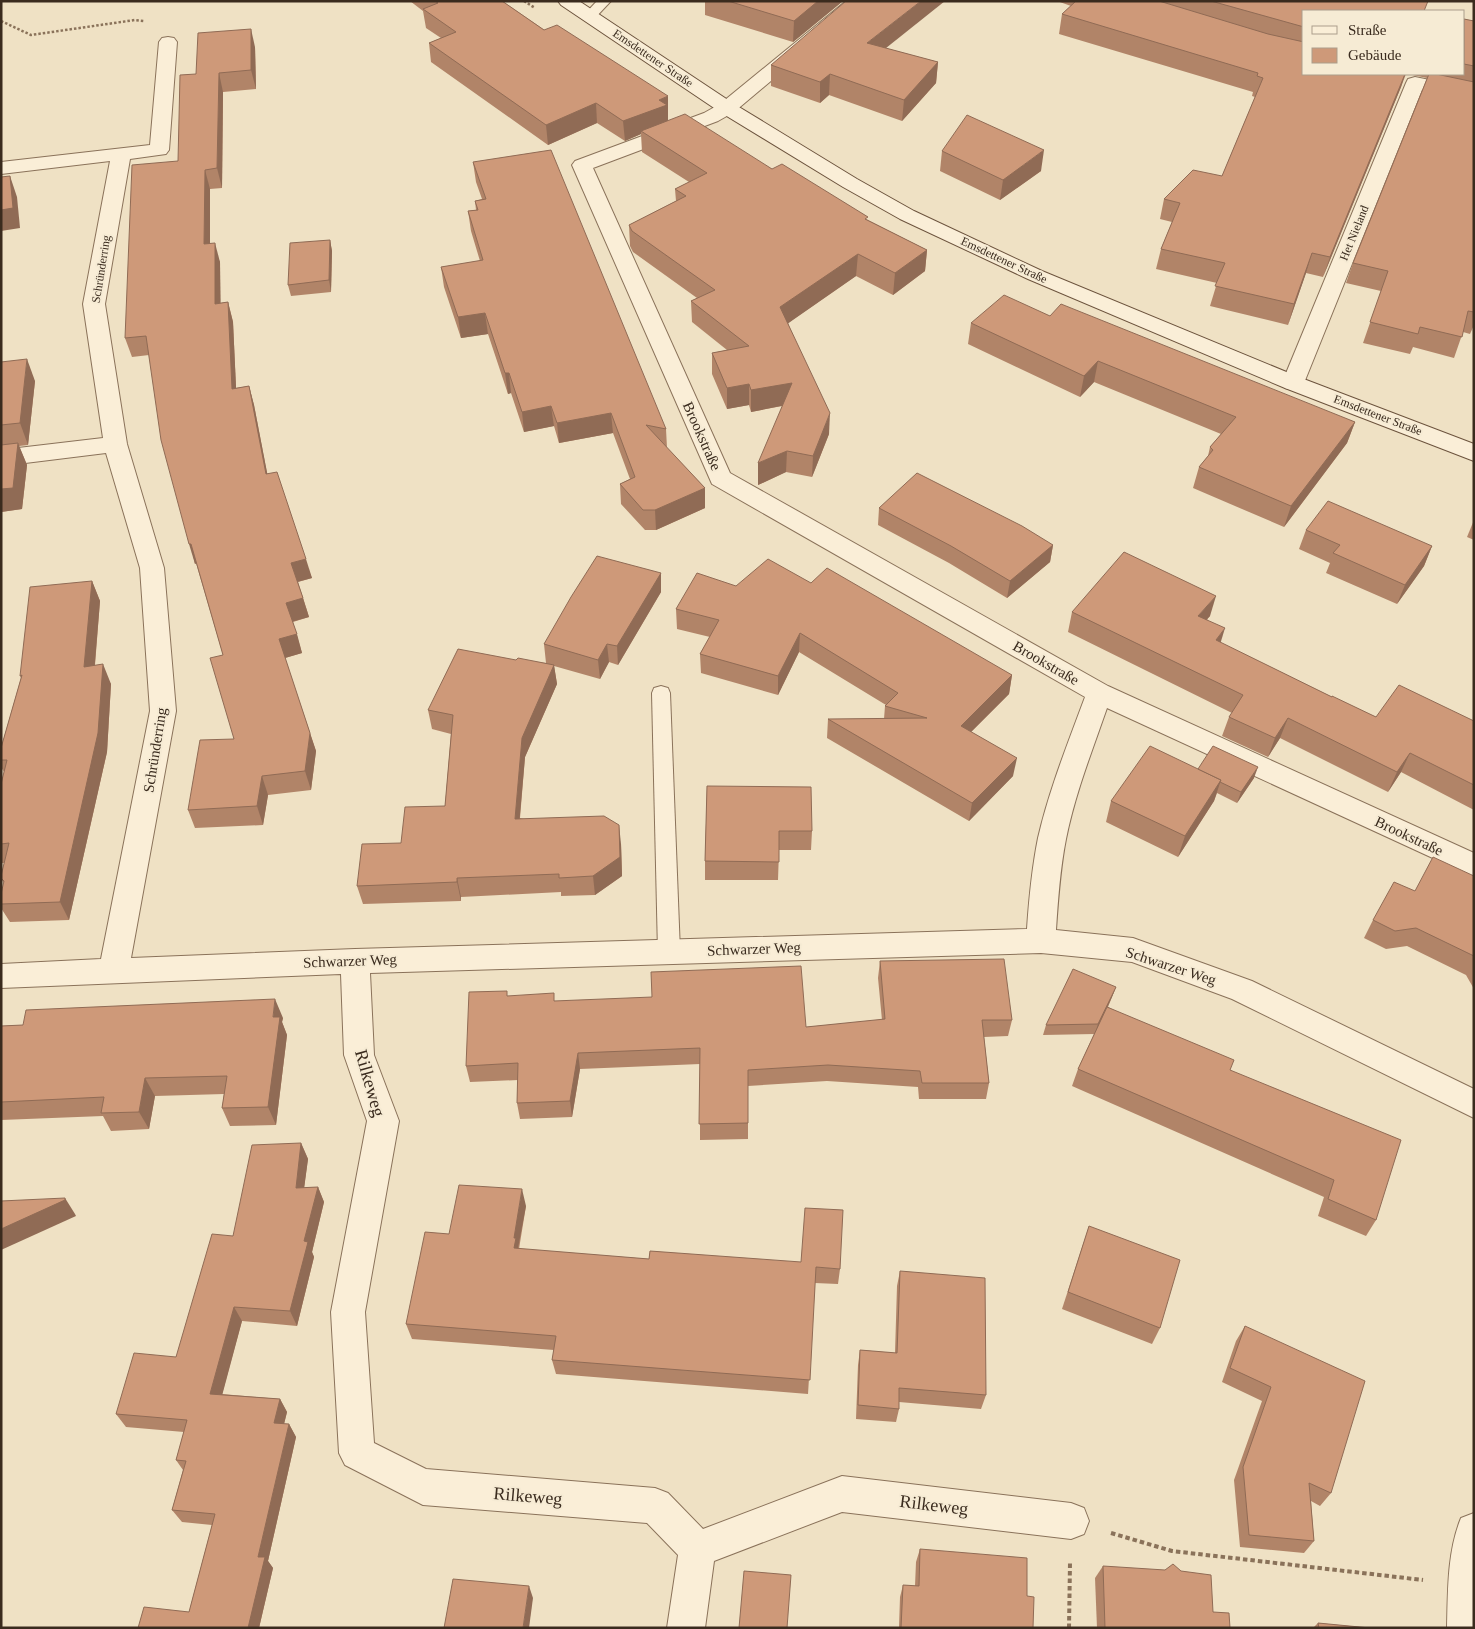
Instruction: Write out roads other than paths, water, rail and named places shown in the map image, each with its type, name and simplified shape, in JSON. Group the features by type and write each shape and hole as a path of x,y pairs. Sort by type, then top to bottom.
{"street":[{"name":"Emsdettener Straße","path":"567,1 727,108 850,183 907,215 1035,275 1293,383 1474,452"},
{"path":"727,108 857,1"},
{"path":"1,168 159,150 168,42"},
{"name":"Het Nieland","path":"1293,383 1406,80 1474,95"},
{"name":"Brookstraße","path":"727,108 711,117 582,165 720,478 1099,693 1474,866"},
{"name":"Schründerring","path":"114,969 164,712 152,568 115,444 94,304 121,154"},
{"path":"1,458 115,444"},
{"path":"1041,941 1043,902 1055,825 1073,764 1099,693"},
{"name":"Schwarzer Weg","path":"1,976 114,969 1041,941 1133,950 1242,990 1474,1104"},
{"name":"Rilkeweg","path":"355,961 359,1055 383,1121 348,1312 357,1453 423,1487 655,1506 697,1548 842,1494 1071,1522"},
{"path":"1466,1628 1474,1531"},
{"path":"686,1628 697,1548"}],"lane":[{"path":"589,16 605,1"},
{"path":"661,693 669,952"}]}
